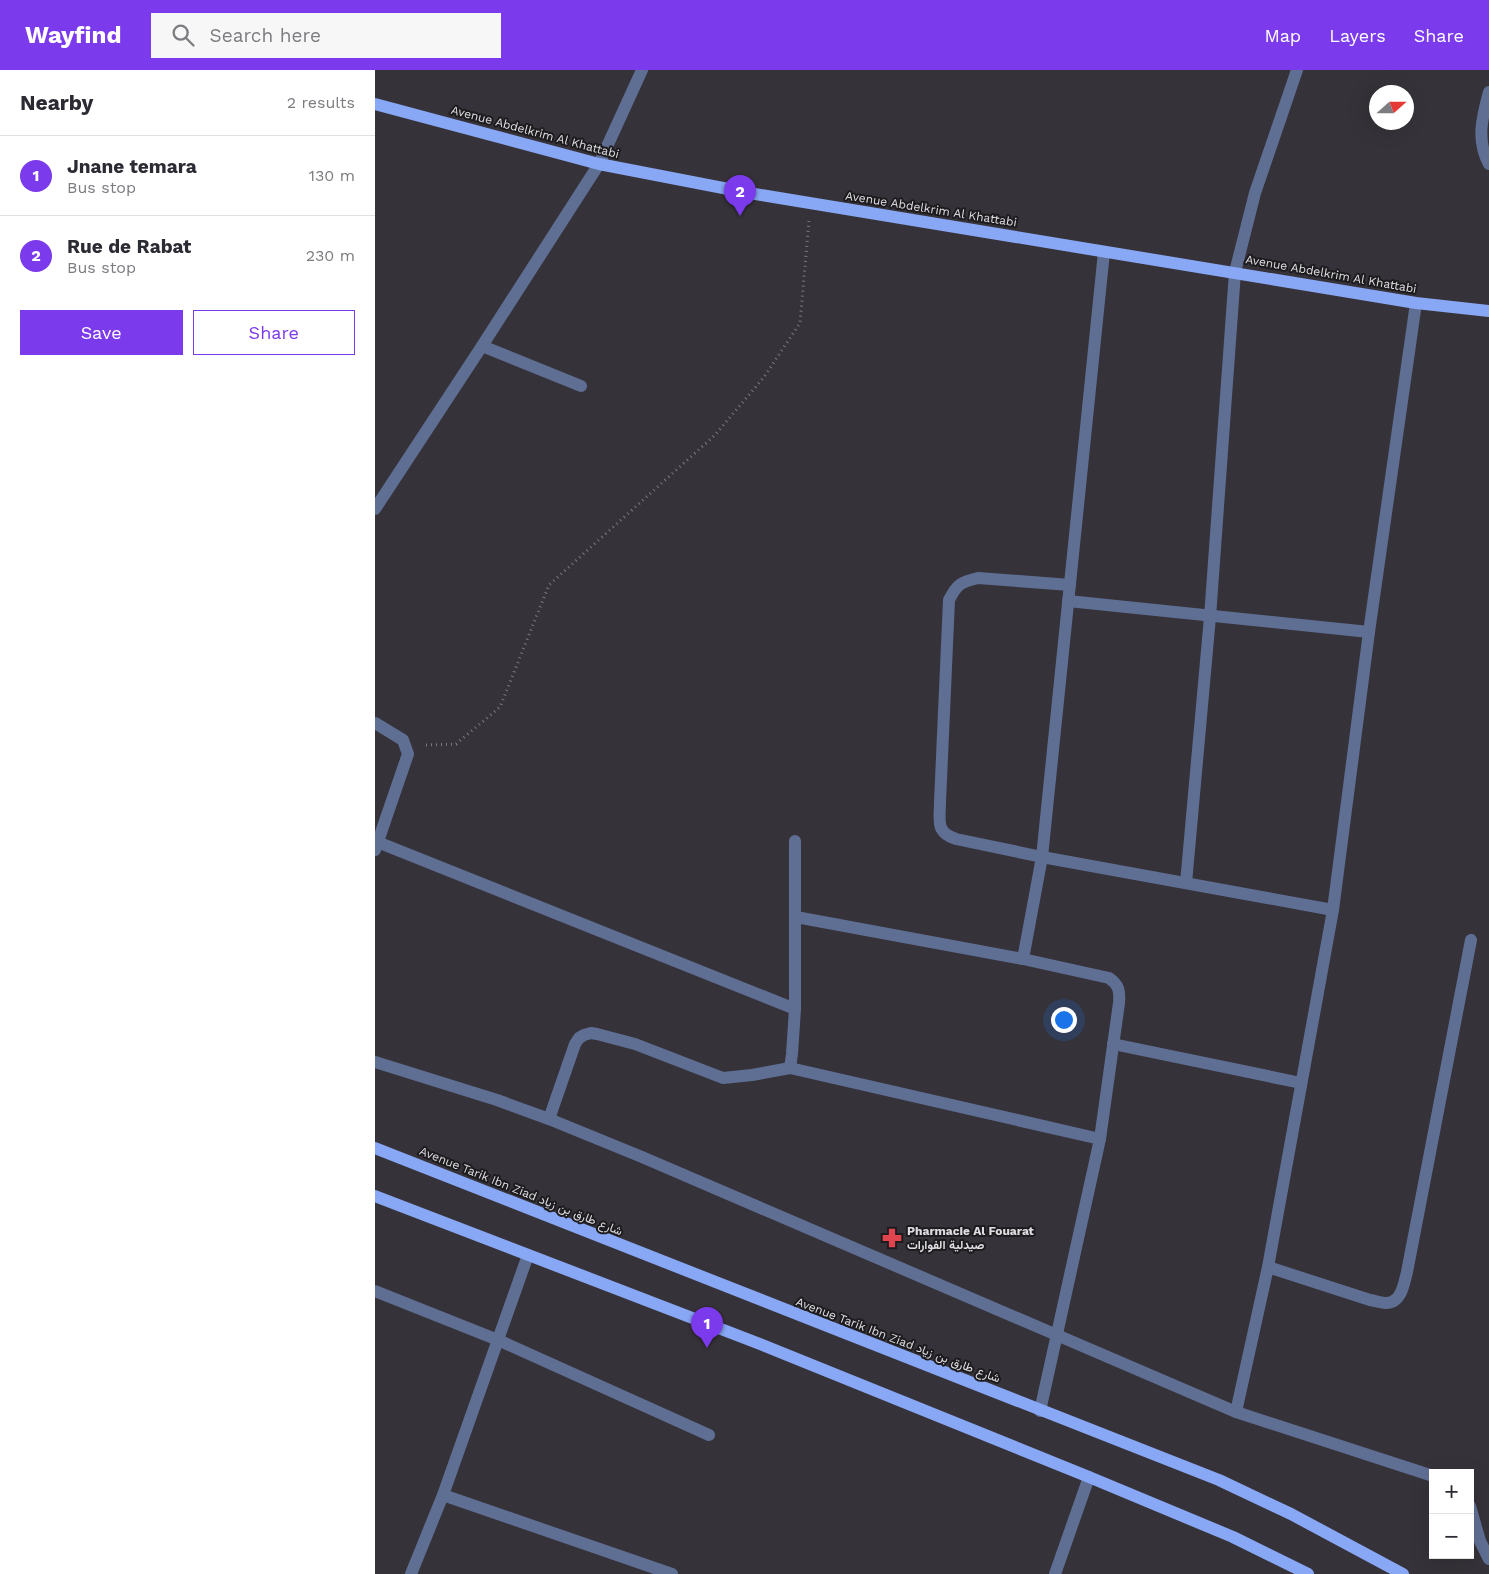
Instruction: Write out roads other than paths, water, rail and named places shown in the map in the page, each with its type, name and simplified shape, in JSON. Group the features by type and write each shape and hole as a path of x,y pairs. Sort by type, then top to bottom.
{"main road":[{"name":"Avenue Abdelkrim Al Khattabi","path":"375,104 599,164 749,193 1416,303 1489,311"},
{"name":"Avenue Tarik Ibn Ziad شارع طارق بن زياد","path":"375,1148 1219,1480 1291,1514 1403,1574"},
{"path":"375,1196 769,1348 1089,1477 1233,1537 1308,1574"}],"street":[{"path":"375,509 483,346 599,164 642,70"},
{"path":"1186,884 1210,617 1235,272 1255,193 1297,70"},
{"path":"1489,92 1483,113 1480,137 1489,164"},
{"path":"1023,959 1042,857 1104,252"},
{"path":"1236,1412 1268,1267 1333,910 1369,632 1416,303"},
{"path":"483,346 581,386"},
{"path":"1070,585 978,578 964,581 955,589 949,600 940,802 942,832 956,839 1042,857 1333,910"},
{"path":"1068,601 1369,632"},
{"path":"376,725 403,740 407,746 408,754 376,845 795,1009"},
{"path":"790,1068 795,1009 795,841"},
{"path":"796,917 1023,959 1109,978 1118,985 1120,992 1100,1139 1040,1411"},
{"path":"1268,1267 1370,1300 1387,1303 1394,1300 1401,1292 1407,1272 1471,940"},
{"path":"549,1119 575,1044 579,1038 591,1033 635,1044 723,1078 790,1068 1100,1139"},
{"path":"1113,1044 1301,1083"},
{"path":"375,1062 497,1100 549,1119 642,1157 1236,1412 1429,1475"},
{"path":"411,1574 443,1495 528,1255"},
{"path":"375,1291 498,1340 709,1435"},
{"path":"1055,1574 1089,1477"},
{"path":"443,1495 672,1574"},
{"path":"1472,1514 1480,1541 1489,1559"}],"place":[{"name":"Rue de Rabat","path":"740,216"},
{"name":"Pharmacie Al Fouarat صيدلية الفوارات","path":"892,1238"},
{"name":"Jnane temara","path":"707,1348"}]}
